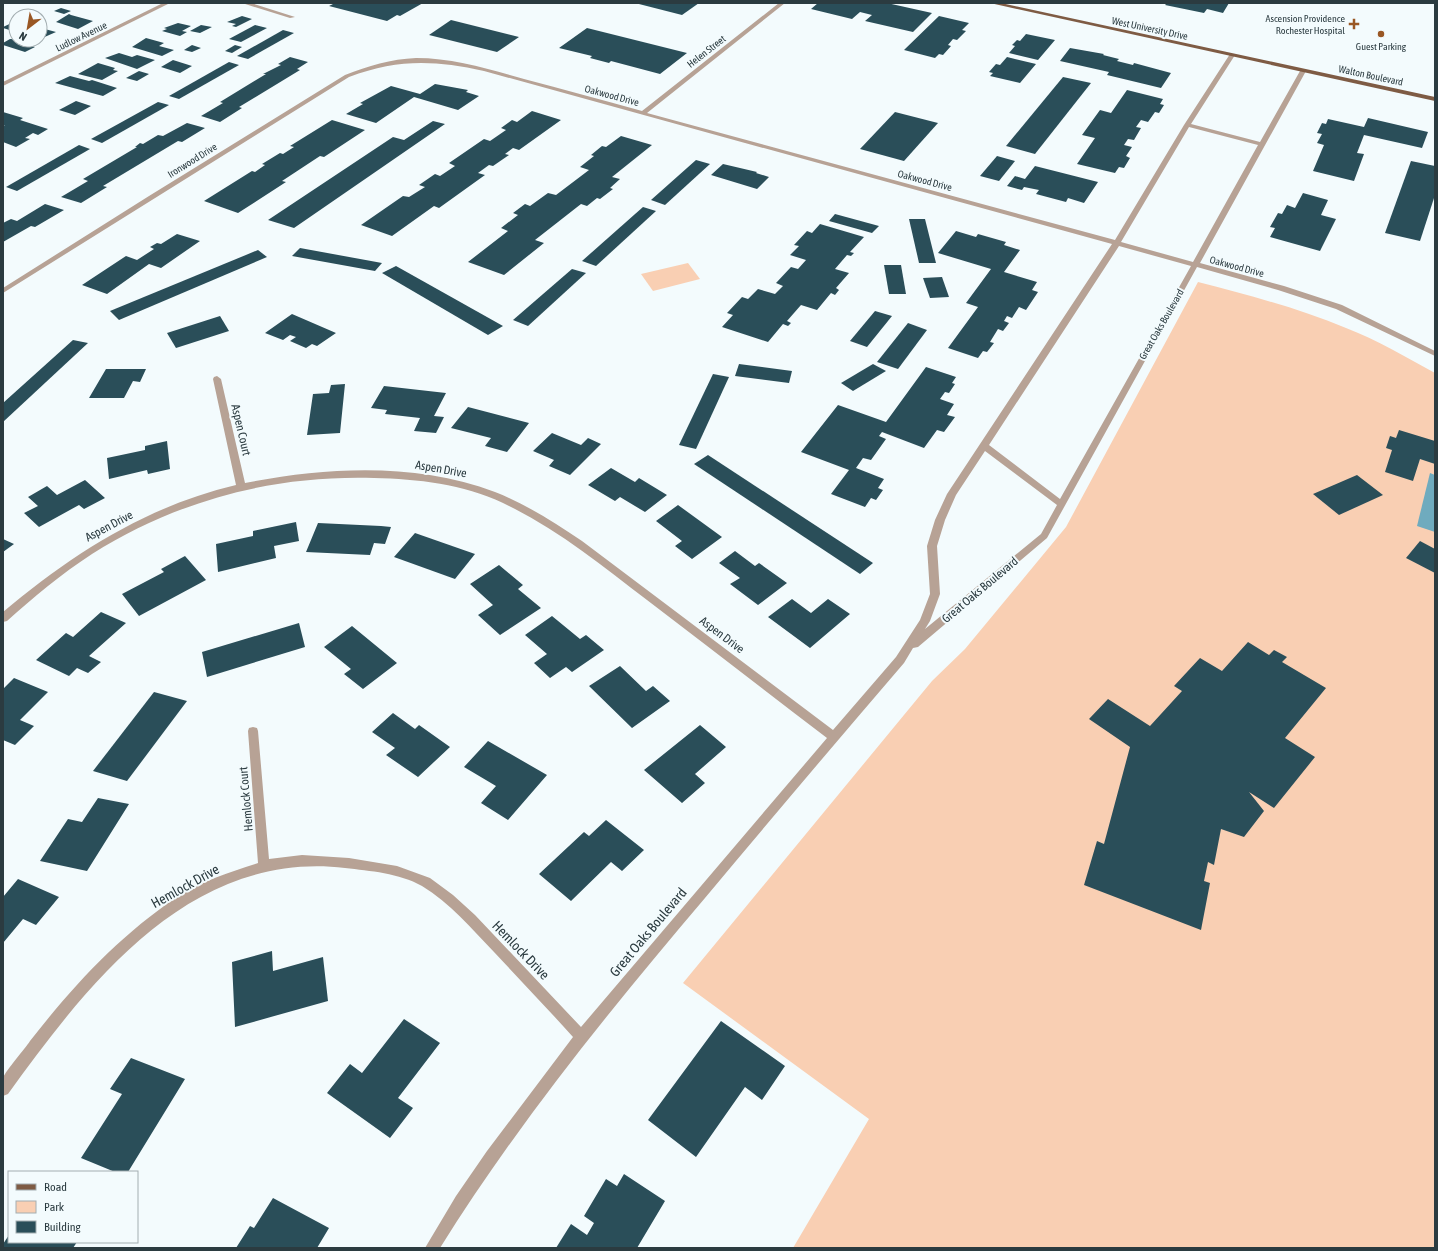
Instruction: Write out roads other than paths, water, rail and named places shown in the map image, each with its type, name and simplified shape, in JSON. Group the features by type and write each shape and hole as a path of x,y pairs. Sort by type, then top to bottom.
{"main road":[{"name":"West University Drive","path":"993,3 1303,71"},
{"name":"Walton Boulevard","path":"1303,71 1435,100"}],"street":[{"name":"Ludlow Avenue","path":"3,84 167,3"},
{"path":"244,3 292,17"},
{"name":"Helen Street","path":"642,114 782,3"},
{"name":"Great Oaks Boulevard","path":"432,1248 466,1192 510,1130 581,1036 900,660 925,621 936,594 932,546 940,520 952,494 1116,243 1187,125 1232,55"},
{"name":"Oakwood Drive","path":"400,61 433,60 457,63 1281,288 1332,305 1369,321 1435,354"},
{"name":"Ironwood Drive","path":"3,291 334,84 362,70 400,61"},
{"name":"Great Oaks Boulevard","path":"906,650 1044,536 1060,504 1303,71"},
{"path":"1187,125 1262,144"},
{"name":"Aspen Court","path":"217,379 241,486"},
{"path":"983,445 1060,504"},
{"name":"Aspen Drive","path":"3,618 24,598 63,567 119,534 171,509 211,495 241,486 316,474 375,474 420,477 473,488 505,500 558,530 834,737"},
{"name":"Hemlock Court","path":"253,731 264,865"},
{"name":"Hemlock Drive","path":"3,1089 79,992 108,958 137,931 175,905 214,884 264,865 311,860 361,864 413,876 452,900 581,1036"}],"water":[{"path":"1430,473 1435,475 1435,532 1417,526"}],"place":[{"name":"Ascension Providence Rochester Hospital","path":"1354,24"},
{"name":"Guest Parking","path":"1381,34"}]}
